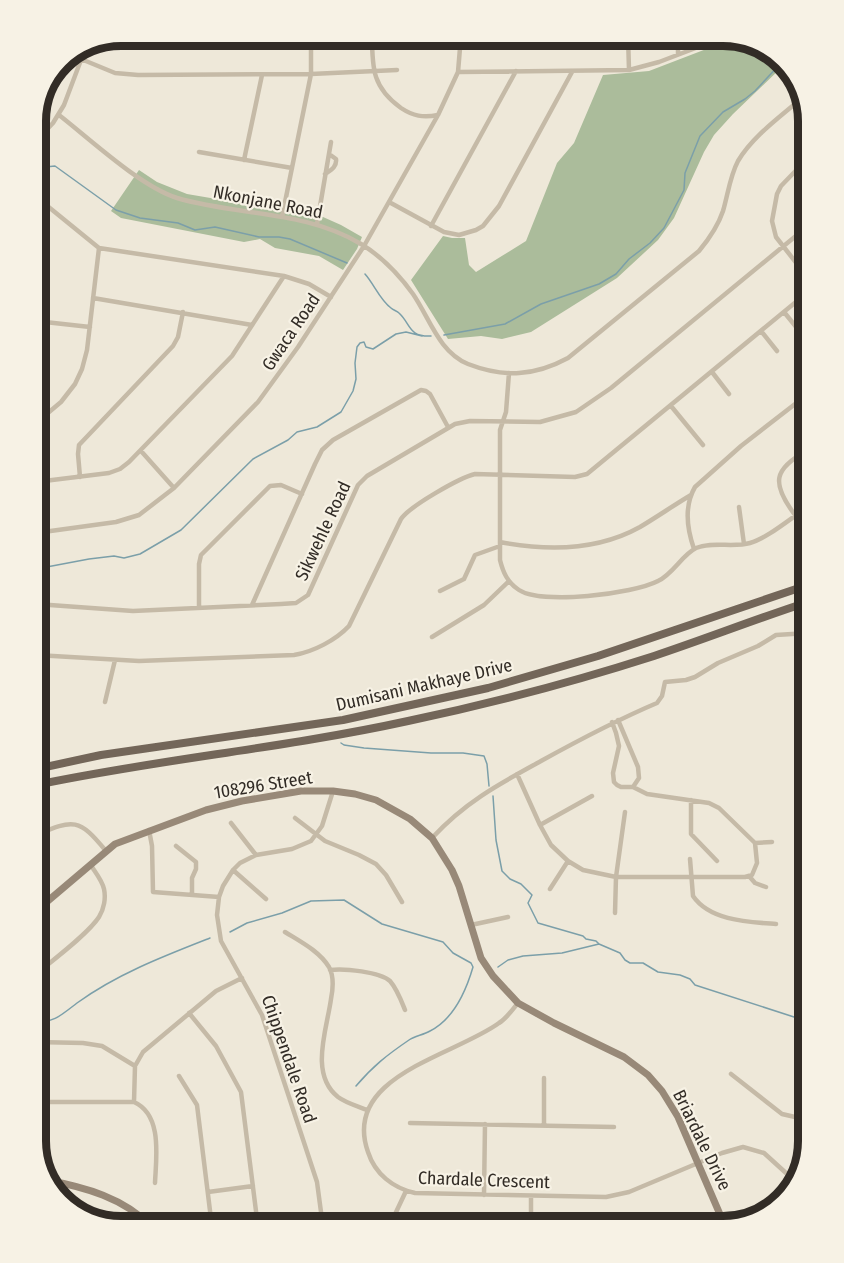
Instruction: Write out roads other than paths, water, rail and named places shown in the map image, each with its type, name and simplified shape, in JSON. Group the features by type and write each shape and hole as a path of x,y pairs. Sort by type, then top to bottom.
{"main road":[{"name":"Dumisani Makhaye Drive","path":"47,767 101,755 343,720 488,688 598,656 798,588"},
{"name":"Dumisani Makhaye Drive","path":"47,783 143,764 340,735 447,713 520,695 637,661 798,605"}],"street":[{"path":"282,216 311,74 311,46"},
{"path":"373,46 374,72 386,96 419,117 438,115"},
{"name":"Gwaca Road","path":"47,531 129,520 153,506 174,488 263,396 331,297 389,202 438,115 458,72 460,47"},
{"path":"628,47 629,70"},
{"path":"678,47 678,54"},
{"path":"458,72 629,70 697,47"},
{"path":"47,129 59,115 81,59 115,73 127,75 262,75 397,70"},
{"path":"431,225 516,71"},
{"path":"389,202 444,232 459,235 476,230 489,220 572,72"},
{"path":"244,160 262,75"},
{"name":"Nkonjane Road","path":"59,115 143,181 159,190 191,201 317,224 341,233 364,246 404,282 448,350 466,363 509,373 550,368 568,358 699,251 715,229 723,212 738,161 760,135 795,104"},
{"path":"317,224 332,142"},
{"path":"199,152 292,168"},
{"path":"325,174 333,169 336,163 336,159 329,154"},
{"path":"798,168 786,179 777,194 772,221 773,230 782,246 798,266"},
{"path":"47,206 99,248 284,276 309,284 331,297"},
{"name":"Sikwehle Road","path":"47,605 133,611 296,603 305,598 315,582 358,484 367,476 448,427 470,421 531,423 547,421 576,411 594,401 798,234"},
{"path":"47,414 61,402 75,384 82,369 90,327 99,248"},
{"path":"47,481 118,470 141,451 232,356 284,276"},
{"path":"93,298 252,325"},
{"path":"47,656 116,660 192,660 294,655 308,651 337,636 352,621 404,514 467,476 481,473 575,477 584,475 798,300"},
{"path":"80,477 78,454 80,445 173,346 178,337 183,312"},
{"path":"784,312 798,329"},
{"path":"47,322 90,327"},
{"path":"761,331 777,351"},
{"path":"712,372 729,394"},
{"path":"509,373 506,412 500,430 500,544 502,568 508,581 526,593 550,597 579,597 660,581 694,549 703,546 744,544 761,538 798,513"},
{"path":"252,605 315,464 327,446 418,390 430,394 448,427"},
{"path":"694,549 688,519 691,495 695,487 719,464 798,402"},
{"path":"671,406 703,445"},
{"path":"141,451 174,488"},
{"path":"795,515 782,495 780,475 786,464 798,456"},
{"path":"199,608 201,555 270,486 281,485 302,494"},
{"path":"440,591 464,579 475,555 500,544 536,548 568,548 594,544 639,528 691,495"},
{"path":"739,507 744,544"},
{"path":"432,637 484,605 508,581"},
{"path":"432,838 476,797 612,722 657,703 661,699 665,682 695,677 718,663 758,646 776,634 798,633"},
{"path":"105,702 116,660"},
{"path":"618,720 638,767 639,778 633,787"},
{"path":"517,774 551,845 568,861 592,873 616,877 691,877 749,876 754,872 758,863 755,843 719,807 709,803 647,794 633,787 621,787 614,782 614,768 619,746 612,722"},
{"name":"108296 Street","path":"47,901 106,851 124,840 223,804 301,791 355,794 390,807 410,819 432,838 455,877 478,951 485,965 518,1002"},
{"path":"316,836 326,815 333,791"},
{"path":"540,825 592,796"},
{"path":"691,800 693,837 717,861"},
{"path":"615,913 616,877 625,812"},
{"path":"295,818 316,836 331,845 376,864 386,874 402,902"},
{"path":"47,830 59,825 74,823 93,835 106,851"},
{"path":"231,823 256,855"},
{"path":"149,830 152,846 152,889 155,893 219,897"},
{"name":"Chippendale Road","path":"316,836 299,847 256,855 240,863 223,886 217,915 219,932 226,950 262,1016 317,1182 322,1216"},
{"path":"755,843 772,842"},
{"path":"176,846 196,862 192,878 192,895"},
{"path":"690,859 693,896 706,909 745,921 776,924"},
{"path":"550,889 568,861"},
{"path":"47,964 91,926 103,907 104,890 90,864"},
{"path":"233,870 266,899"},
{"path":"749,876 755,883 766,887"},
{"path":"471,925 508,917"},
{"path":"285,932 316,952 330,970 332,992 322,1055 322,1070 329,1088 338,1097 367,1110 387,1083 492,1028 504,1019 518,1002"},
{"path":"330,970 351,970 384,977 394,987 405,1010"},
{"path":"134,1102 135,1066 143,1052 216,992 242,978"},
{"name":"Briardale Drive","path":"518,1002 617,1053 648,1075 673,1107 721,1216"},
{"path":"189,1013 216,1046 243,1097 257,1216"},
{"path":"47,1042 102,1046 135,1066"},
{"path":"731,1074 783,1114 798,1118"},
{"path":"179,1076 197,1105 211,1216"},
{"path":"544,1078 544,1125"},
{"path":"47,1102 134,1102 143,1108 155,1134 155,1183"},
{"name":"Chardale Crescent","path":"367,1110 364,1139 371,1160 383,1177 406,1191 434,1194 614,1196 736,1148 751,1148 765,1153 790,1174"},
{"path":"410,1123 614,1127"},
{"path":"484,1195 485,1124"},
{"path":"59,1183 105,1195 138,1216"},
{"path":"208,1192 253,1186"},
{"path":"394,1216 406,1191"},
{"path":"531,1196 531,1216"}],"waterway":[{"path":"444,335 505,324 541,304 599,284 616,274 629,259 650,243 664,228 684,190 685,173 700,136 723,112 755,91 776,68"},
{"path":"47,167 55,166 116,210 140,218 178,223 195,230 215,227 259,237 290,239 347,263"},
{"path":"365,274 384,301 403,317 414,332 431,336"},
{"path":"47,567 89,559 114,556 124,558 140,554 181,530 253,459 288,440 297,432 317,427 341,412 353,391 356,379 357,347 360,343 364,342 366,347 373,349 396,334 406,332 422,336"},
{"path":"341,743 364,748 484,756 489,786"},
{"path":"493,796 496,840 502,871 532,895 528,903 538,923 583,936 599,944"},
{"path":"230,932 247,923 282,913 311,901 344,900 382,924 443,942 453,953 471,963 473,967 463,995 446,1019 430,1031 411,1039 394,1051 356,1086"},
{"path":"47,1021 63,1014 92,993 125,974 210,938"},
{"path":"498,967 508,960 523,956 562,953 599,944 620,953 630,963 643,963 658,972 680,975 690,979 695,985 798,1018"}]}
